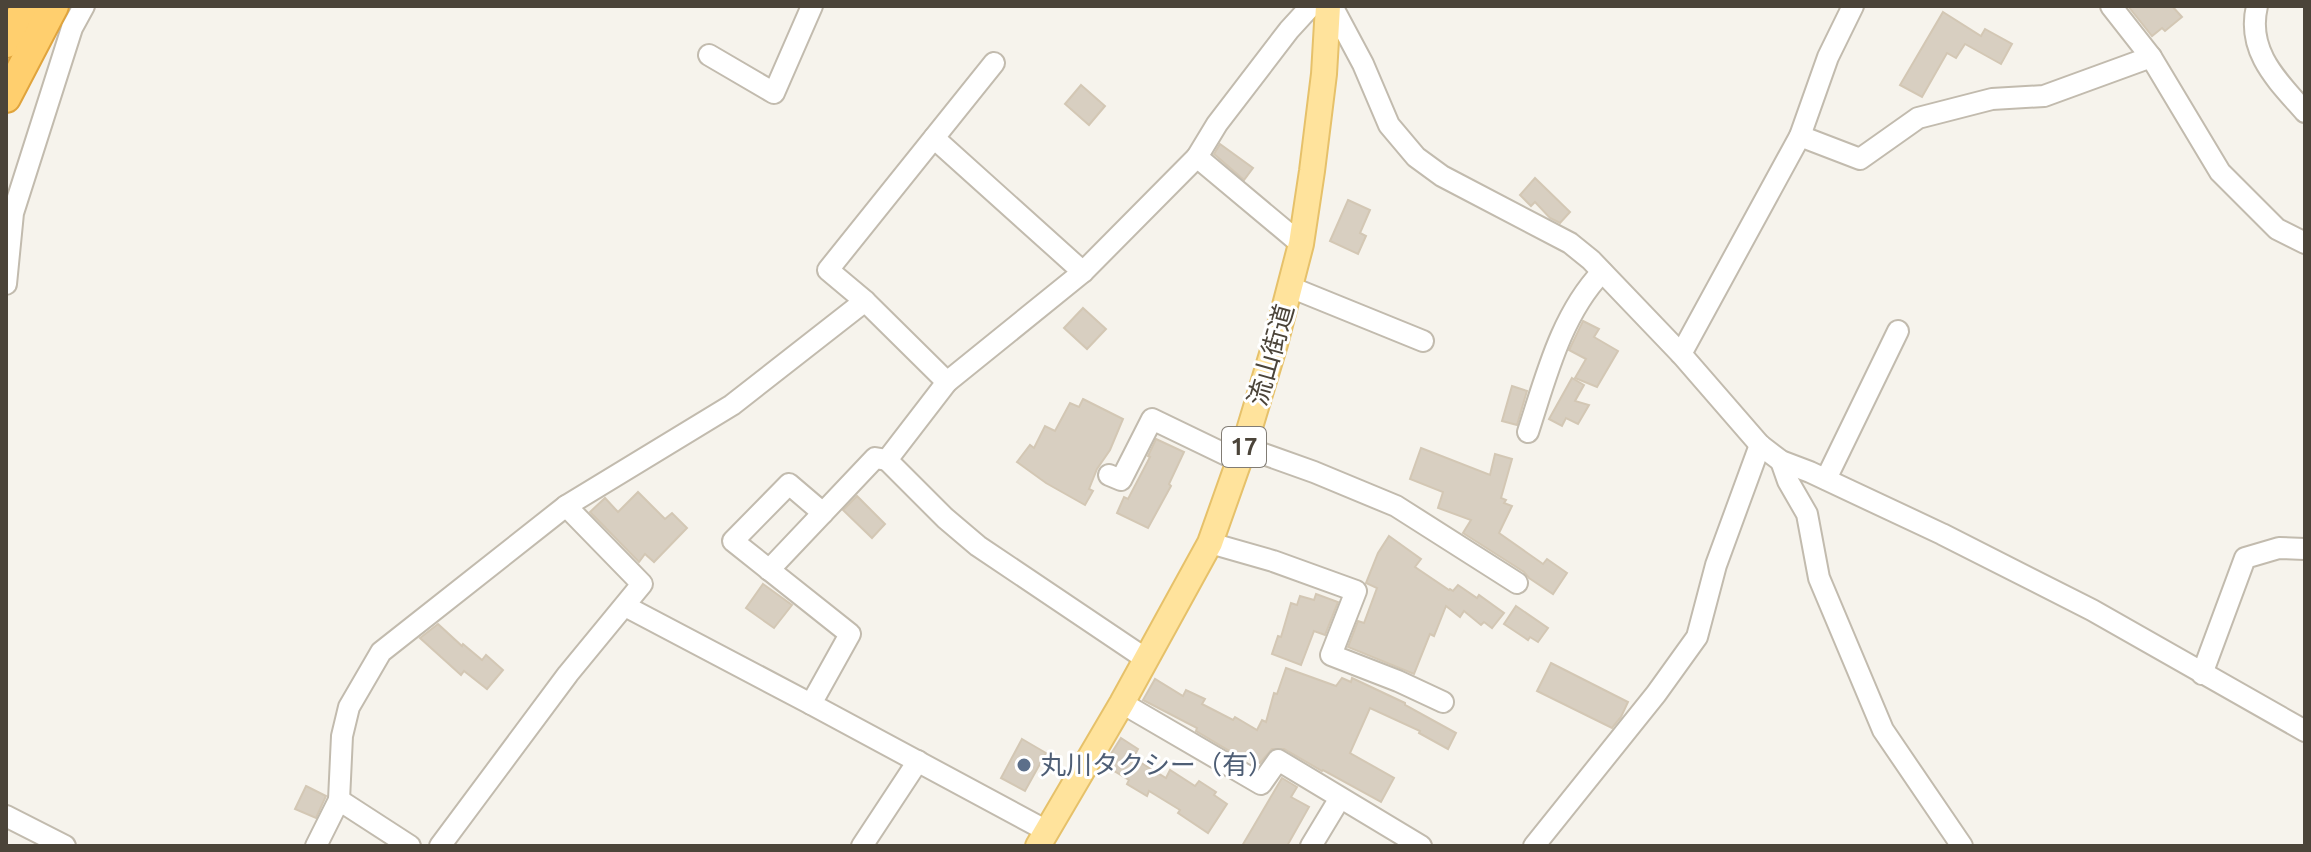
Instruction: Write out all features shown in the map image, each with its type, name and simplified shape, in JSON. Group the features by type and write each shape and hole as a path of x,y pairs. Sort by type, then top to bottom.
{"highway":[{"path":"6,43 26,6"},
{"path":"6,98 54,6"}],"main road":[{"name":"流山街道","path":"1042,839 1122,703 1210,543 1241,454 1301,244 1330,6"}],"street":[{"path":"6,284 13,213 72,28 84,6"},
{"path":"709,55 774,93 812,6"},
{"path":"887,460 947,382 1083,272 1197,157 1217,124 1311,6"},
{"path":"1330,6 1363,64 1389,125 1416,157 1442,176 1570,243 1681,354 1760,445 1781,461 1942,534 2092,610 2305,731"},
{"path":"1681,354 1800,136 1828,57 1853,6"},
{"path":"2111,6 2151,57 2220,172 2277,229 2305,243"},
{"path":"2257,6 2257,46 2268,69 2305,112"},
{"path":"1800,136 1860,159 1918,118 1992,99 2044,96 2151,57"},
{"path":"947,382 865,301 828,270 994,63"},
{"path":"934,138 1083,272"},
{"path":"1197,157 1301,244"},
{"path":"1528,432 1564,330 1588,286 1602,272"},
{"path":"1290,287 1423,341"},
{"path":"316,846 339,800 342,736 349,707 381,652 566,506 732,405 865,301"},
{"path":"1826,479 1898,331"},
{"path":"1109,475 1121,480 1152,419 1241,454 1314,472 1396,506 1517,583"},
{"path":"1534,846 1656,694 1697,637 1716,565 1760,445"},
{"path":"769,570 875,458 887,460 978,546 1146,659"},
{"path":"1781,461 1788,481 1807,514 1819,578 1883,730 1962,846"},
{"path":"811,704 850,634 733,541 789,484 823,513"},
{"path":"440,846 568,674 642,584 566,506"},
{"path":"1210,543 1273,561 1356,591 1331,655 1443,702"},
{"path":"2202,674 2245,558 2279,548 2305,549"},
{"path":"625,606 918,761 1042,839"},
{"path":"1122,703 1261,784 1278,760 1421,846"},
{"path":"862,846 918,761"},
{"path":"1311,846 1340,798"},
{"path":"339,800 410,846"},
{"path":"6,816 65,846"}],"building":[{"path":"2128,6 2172,6 2182,17 2165,31 2162,28 2152,36"},
{"path":"1943,12 1981,36 1985,29 2012,44 2001,64 1965,44 1956,58 1947,53 1922,97 1900,85"},
{"path":"1081,85 1105,106 1089,125 1065,104"},
{"path":"1220,144 1253,168 1244,180 1214,154"},
{"path":"1535,178 1570,212 1560,223 1550,218 1535,202 1531,206 1520,195"},
{"path":"1348,200 1370,210 1360,233 1366,236 1358,254 1330,241"},
{"path":"1083,308 1106,329 1087,349 1064,328"},
{"path":"1583,321 1599,329 1594,337 1618,351 1597,387 1575,378 1586,359 1569,350"},
{"path":"1572,378 1584,385 1575,401 1589,405 1578,424 1566,418 1562,426 1549,419"},
{"path":"1512,386 1527,391 1517,425 1502,421"},
{"path":"1083,399 1123,419 1110,450 1097,469 1089,489 1093,491 1085,505 1017,462 1030,445 1034,448 1045,426 1055,431 1070,403 1079,407"},
{"path":"1156,439 1184,452 1169,484 1171,486 1148,528 1117,513 1124,497 1128,499"},
{"path":"1421,448 1490,475 1495,454 1512,459 1501,498 1512,506 1499,533 1543,564 1547,559 1567,573 1553,594 1463,533 1471,520 1438,508 1443,492 1410,479"},
{"path":"638,492 665,519 672,513 687,528 654,562 645,554 639,562 590,512 605,498 618,512"},
{"path":"857,496 885,524 872,538 843,510"},
{"path":"1389,536 1421,559 1415,567 1449,590 1453,591 1458,585 1504,613 1492,628 1484,622 1481,625 1464,611 1460,617 1446,606 1434,636 1430,634 1414,674 1348,647 1358,621 1364,623 1377,588 1366,583 1378,553"},
{"path":"763,584 792,605 774,628 746,608"},
{"path":"1316,594 1338,602 1325,635 1314,631 1301,665 1272,654 1278,636 1281,637 1291,603 1297,605 1300,596 1314,600"},
{"path":"1516,606 1548,628 1538,642 1530,637 1528,640 1504,624"},
{"path":"438,624 462,646 482,660 486,655 503,670 487,689 464,671 461,675 420,638"},
{"path":"1551,663 1628,702 1612,728 1537,691"},
{"path":"1286,668 1336,686 1342,678 1351,682 1352,678 1405,703 1456,733 1448,749 1420,731 1370,708 1350,753 1394,778 1381,802 1284,749 1272,749 1260,763 1240,753 1238,756 1196,731 1197,728 1143,700 1155,679 1183,696 1186,690 1205,699 1202,704 1257,730 1262,720 1266,722 1274,693 1277,694"},
{"path":"1121,738 1138,749 1133,758 1166,778 1170,770 1195,786 1199,781 1227,804 1208,833 1178,813 1180,810 1149,791 1147,796 1127,784 1129,780 1104,765"},
{"name":"丸川タクシー（有）","path":"1022,739 1046,753 1025,791 1001,778"},
{"path":"1282,778 1297,787 1291,797 1309,807 1287,846 1242,846"},
{"path":"306,786 326,796 316,818 295,809"}],"place":[{"name":"丸川タクシー（有）","path":"1024,765"}]}
